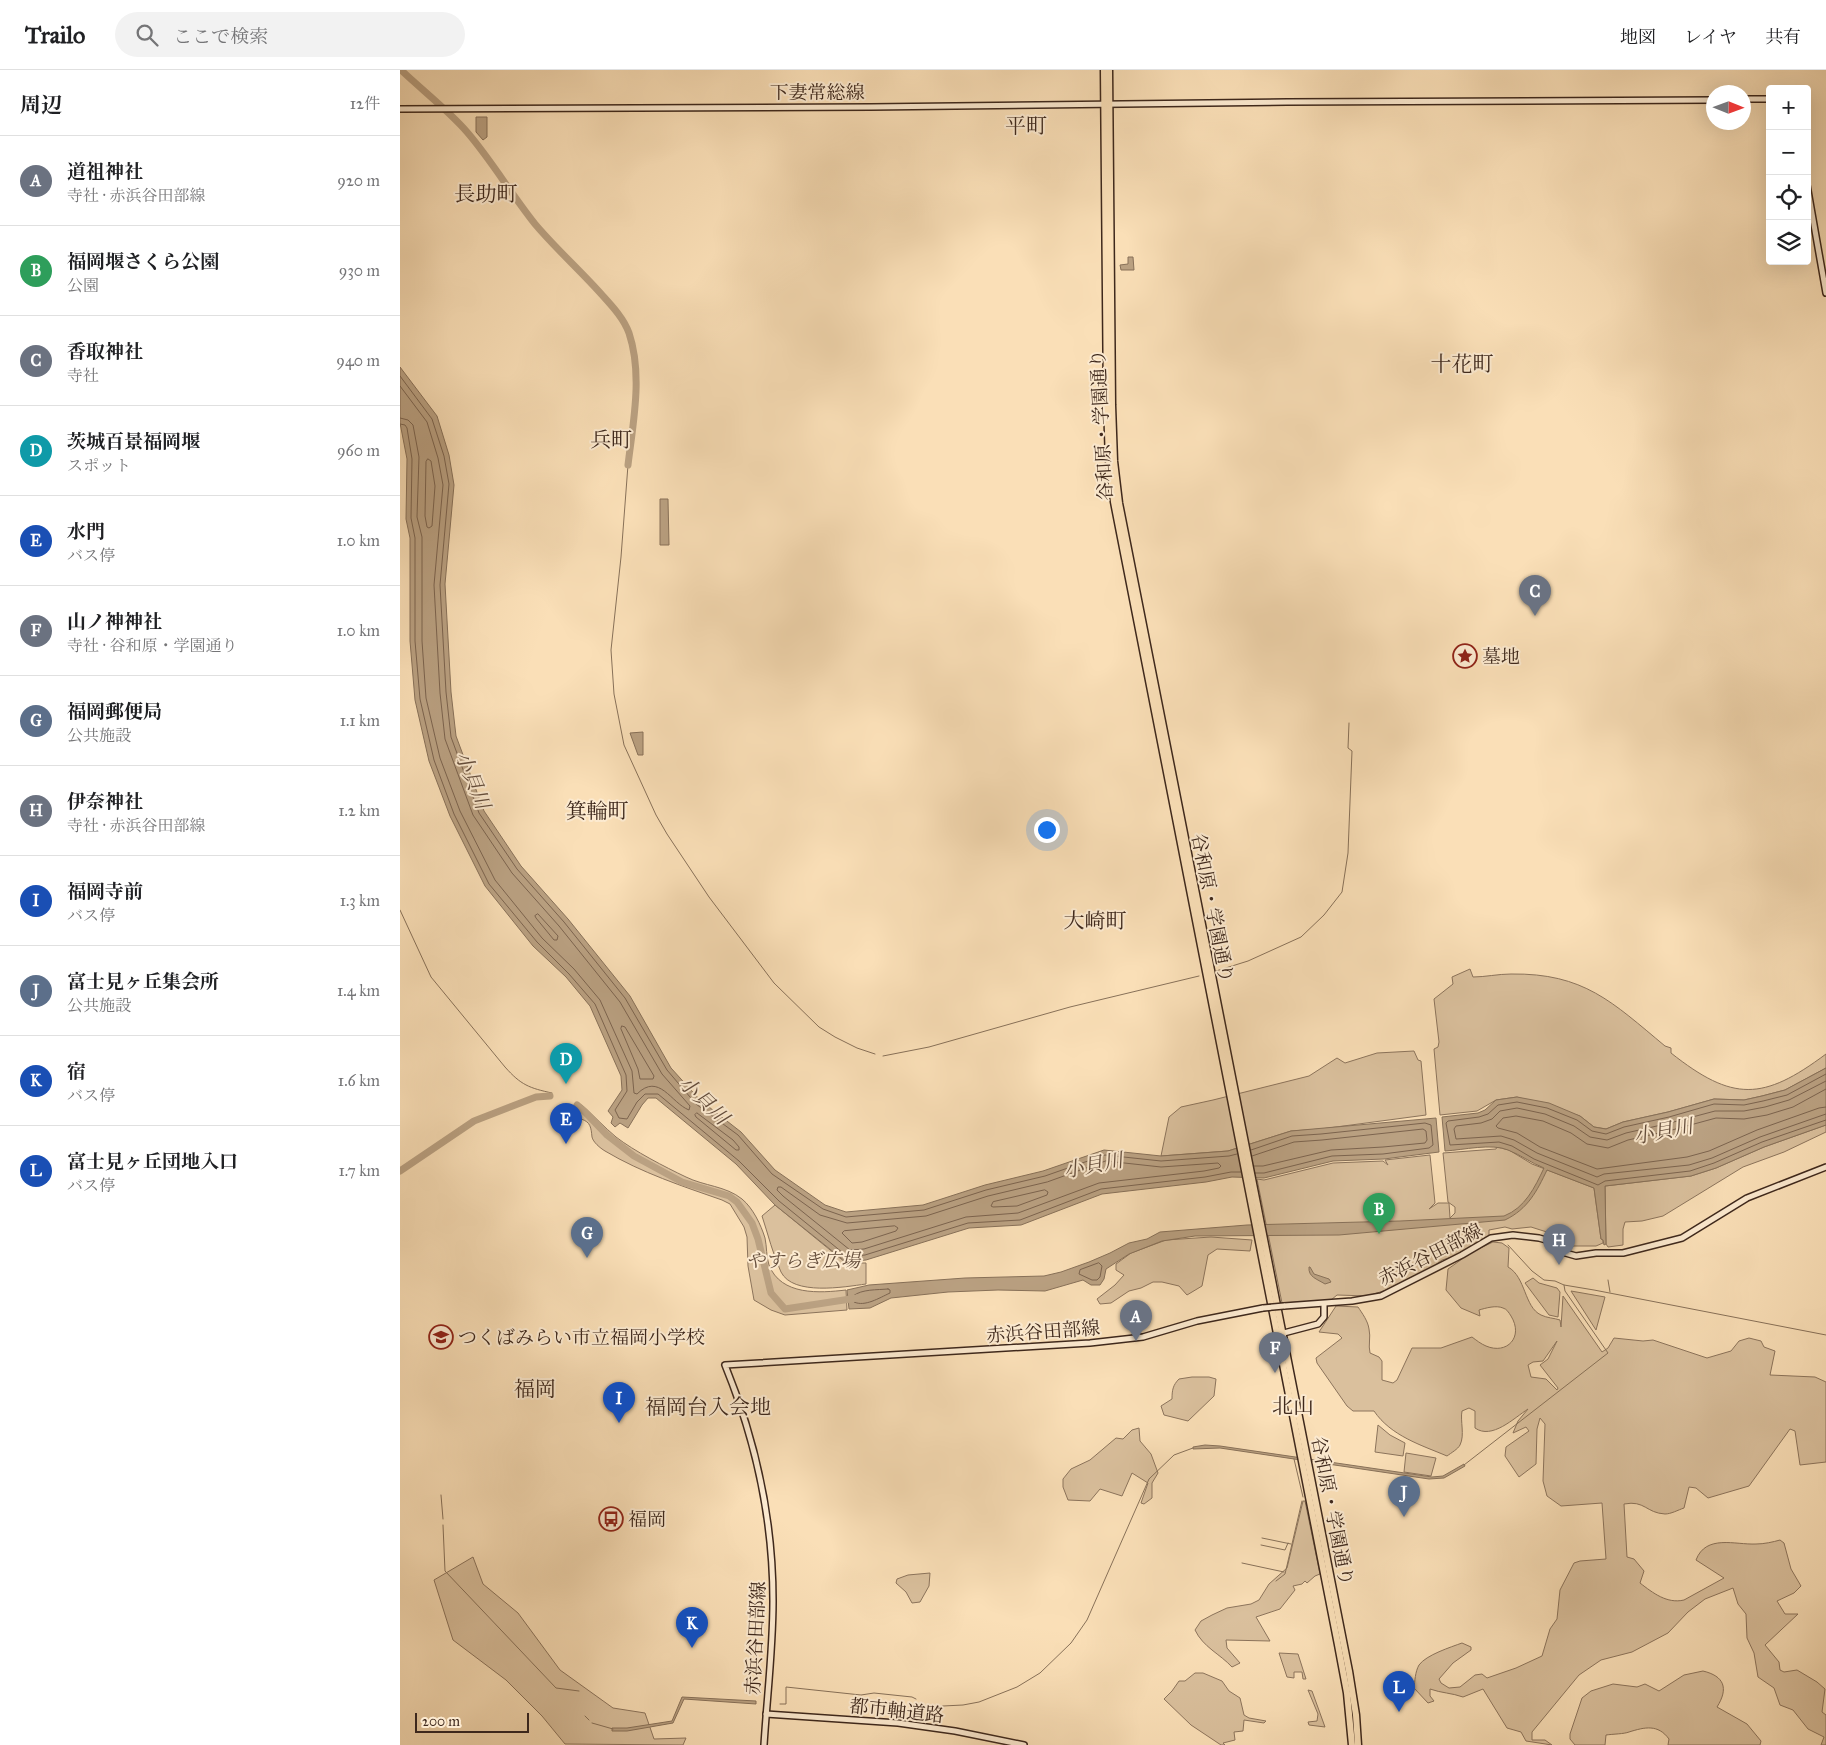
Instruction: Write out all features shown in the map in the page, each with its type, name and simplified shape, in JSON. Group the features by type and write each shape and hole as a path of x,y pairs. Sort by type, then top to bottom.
{"highway":[{"name":"谷和原・学園通り","path":"1104,70 1107,104"},
{"name":"谷和原・学園通り","path":"1109,70 1107,104 1107,405 1112,489 1124,561 1353,1694 1358,1745"},
{"name":"谷和原・学園通り","path":"1280,1334 1346,1683 1352,1745"}],"main road":[{"path":"1751,99 1766,99"},
{"name":"下妻常総線","path":"400,109 1706,100"},
{"path":"1811,208 1826,293"},
{"name":"赤浜谷田部線","path":"764,1745 773,1602 770,1530 757,1458 725,1365 1127,1340 1143,1337 1197,1320 1263,1308 1368,1299 1381,1296 1462,1255 1491,1238 1513,1235 1539,1238 1546,1240 1562,1252 1576,1256 1596,1253 1623,1253 1682,1238 1747,1198 1826,1167"},
{"path":"1280,1334 1318,1324 1324,1317 1324,1304"},
{"name":"都市軸道路","path":"766,1714 898,1723 955,1730 1024,1745"}],"green space":[{"path":"1470,969 1473,977 1506,974 1536,975 1578,985 1596,993 1629,1016 1665,1046 1671,1048 1671,1053 1693,1069 1731,1087 1748,1090 1784,1081 1826,1054 1826,1068 1785,1090 1744,1100 1714,1099 1623,1122 1606,1129 1594,1127 1580,1116 1517,1097 1496,1100 1477,1111 1440,1115 1434,1049 1438,1047 1439,1042 1434,999 1453,984 1452,977"},
{"path":"1414,1051 1418,1060 1421,1061 1426,1115 1321,1129 1291,1131 1228,1151 1161,1156 1169,1117 1181,1107 1309,1076 1337,1058 1345,1063 1377,1053"},
{"path":"578,1103 616,1137 659,1164 686,1177 729,1191 742,1199 753,1212 761,1228 765,1238 769,1265 775,1275 782,1282 802,1290 825,1292 846,1290 847,1310 785,1315 771,1310 754,1300 748,1266 747,1237 744,1227 730,1204 648,1172 603,1150 593,1139 589,1124 581,1119 575,1111"},
{"path":"1826,1125 1826,1132 1784,1152 1743,1167 1663,1216 1642,1221 1625,1222 1623,1245 1608,1247 1606,1244 1605,1186 1691,1176"},
{"path":"1497,1147 1509,1150 1532,1164 1594,1188 1603,1243 1596,1246 1570,1246 1550,1233 1531,1227 1512,1229 1505,1227 1489,1230 1489,1238 1455,1256 1442,1260 1434,1266 1386,1290 1368,1296 1337,1295 1331,1300 1282,1303 1257,1179 1264,1180 1333,1163 1383,1161 1388,1165 1385,1160 1430,1155 1435,1203 1429,1209 1438,1203 1449,1203 1450,1218 1455,1213 1455,1207 1448,1202 1443,1153 1496,1149"},
{"name":"やすらぎ広場","path":"775,1205 846,1263 866,1263 866,1284 820,1288 807,1287 787,1280 778,1265 762,1216"},
{"path":"1211,1237 1252,1240 1250,1251 1217,1249 1208,1255 1202,1286 1187,1295 1179,1286 1153,1282 1129,1291 1111,1303 1100,1304 1097,1299 1124,1275 1116,1270 1116,1264 1131,1253 1166,1240"},
{"path":"1493,1242 1502,1243 1509,1248 1508,1267 1522,1284 1535,1311 1543,1316 1560,1320 1561,1327 1563,1296 1602,1352 1608,1348 1614,1338 1643,1341 1653,1340 1707,1358 1731,1351 1739,1341 1749,1338 1761,1341 1764,1347 1775,1351 1770,1375 1815,1377 1826,1382 1826,1462 1800,1465 1795,1431 1790,1429 1749,1486 1708,1498 1696,1488 1689,1487 1684,1508 1667,1514 1659,1513 1637,1504 1624,1504 1627,1557 1634,1559 1644,1571 1640,1583 1655,1594 1666,1599 1684,1600 1724,1578 1696,1560 1707,1547 1722,1543 1759,1544 1780,1540 1784,1543 1791,1569 1801,1586 1794,1593 1777,1601 1785,1614 1798,1614 1765,1645 1779,1662 1780,1670 1784,1672 1797,1670 1825,1689 1822,1712 1826,1715 1826,1745 1821,1745 1824,1737 1808,1729 1793,1710 1780,1705 1774,1688 1758,1677 1754,1653 1747,1638 1746,1614 1738,1604 1733,1588 1705,1599 1688,1612 1668,1633 1632,1652 1601,1660 1579,1675 1532,1732 1532,1740 1545,1740 1552,1745 1526,1741 1521,1732 1507,1728 1483,1689 1463,1697 1430,1689 1430,1696 1434,1701 1428,1703 1414,1688 1415,1676 1422,1661 1462,1643 1471,1647 1471,1650 1453,1663 1439,1679 1441,1683 1449,1688 1460,1687 1475,1675 1482,1674 1487,1678 1542,1656 1550,1629 1557,1619 1560,1590 1574,1563 1606,1559 1602,1503 1561,1506 1547,1496 1543,1481 1545,1424 1540,1418 1537,1429 1536,1464 1519,1477 1505,1456 1506,1447 1529,1431 1526,1427 1513,1433 1518,1421 1528,1409 1496,1430 1488,1431 1475,1428 1475,1411 1469,1408 1462,1411 1460,1445 1447,1456 1407,1439 1389,1427 1374,1411 1353,1411 1347,1406 1317,1363 1316,1358 1342,1338 1338,1334 1319,1332 1336,1306 1358,1307 1365,1317 1368,1326 1370,1353 1379,1357 1382,1361 1382,1380 1393,1383 1397,1380 1412,1348 1441,1348 1472,1337 1484,1345 1494,1348 1507,1346 1516,1331 1515,1324 1507,1310 1494,1307 1479,1310 1480,1316 1461,1308 1446,1290 1448,1269 1472,1252","holes":["1557,1341 1548,1359 1540,1365 1558,1388 1557,1390 1546,1379 1531,1377 1528,1365 1533,1362 1543,1361"]},
{"path":"1533,1278 1539,1283 1557,1288 1560,1292 1558,1317 1549,1315 1525,1283"},
{"path":"1571,1291 1605,1297 1596,1330"},
{"path":"1192,1377 1216,1379 1214,1396 1188,1421 1164,1415 1161,1406 1172,1399 1173,1388 1177,1381"},
{"path":"1378,1425 1390,1435 1405,1443 1403,1456 1375,1452"},
{"path":"1139,1428 1140,1441 1151,1454 1158,1473 1152,1483 1152,1498 1144,1504 1141,1503 1148,1483 1132,1473 1122,1496 1100,1489 1090,1501 1068,1500 1063,1487 1063,1479 1071,1469 1090,1460 1116,1438 1123,1439 1132,1430"},
{"path":"1406,1453 1436,1458 1431,1476 1404,1472"},
{"path":"1303,1501 1305,1501 1320,1574 1307,1583 1305,1581 1302,1584 1293,1586 1295,1590 1280,1609 1256,1617 1270,1641 1226,1640 1227,1648 1240,1663 1232,1667 1202,1641 1195,1630 1201,1621 1212,1615 1227,1608 1251,1604 1259,1600 1269,1584 1287,1568"},
{"path":"473,1557 483,1584 518,1613 560,1670 613,1708 645,1713 654,1739 686,1738 683,1745 565,1744 542,1716 506,1680 453,1640 434,1580"},
{"path":"930,1573 929,1586 920,1602 912,1603 906,1592 896,1583 897,1579 908,1575"},
{"path":"1279,1653 1298,1654 1306,1679 1303,1679 1302,1672 1294,1672 1294,1678 1287,1677"},
{"path":"1703,1671 1716,1676 1722,1684 1723,1694 1717,1707 1747,1724 1761,1741 1760,1745 1668,1745 1669,1739 1665,1734 1651,1728 1606,1735 1605,1745 1575,1745 1570,1739 1582,1698 1591,1691 1613,1684 1637,1687 1645,1684 1659,1691 1684,1675"},
{"path":"1195,1673 1203,1673 1222,1681 1229,1691 1240,1698 1244,1715 1249,1718 1266,1721 1264,1723 1244,1720 1243,1731 1234,1732 1235,1740 1223,1743 1225,1745 1221,1745 1191,1725 1164,1699 1179,1681 1185,1681"},
{"path":"1308,1690 1312,1691 1325,1727 1309,1725 1308,1722 1317,1721 1318,1714"}],"water":[{"path":"476,117 487,117 487,137 483,140 476,132"},
{"path":"1128,257 1133,257 1134,270 1121,270 1120,265 1128,264"},
{"name":"小貝川","path":"400,367 437,416 449,455 454,485 445,584 451,692 456,736 484,811 521,866 568,919 630,996 671,1068 700,1100 741,1132 775,1170 825,1205 846,1212 923,1205 985,1185 1043,1171 1104,1150 1161,1156 1228,1151 1291,1131 1436,1118 1439,1152 1384,1159 1333,1161 1264,1178 1232,1177 1206,1182 1102,1194 1021,1225 969,1228 866,1260 846,1262 775,1205 736,1164 656,1098 648,1098 628,1128 620,1123 615,1127 611,1123 613,1117 608,1111 622,1090 621,1076 590,1006 566,977 533,946 485,886 450,816 429,761 415,700 410,641 410,538 406,519 407,459 400,423"},
{"path":"660,499 668,499 669,545 660,545"},
{"path":"643,732 643,755 638,755 630,733"},
{"name":"小貝川","path":"1826,1068 1826,1125 1691,1176 1605,1186 1606,1244 1604,1245 1601,1239 1594,1188 1547,1170 1526,1205 1505,1220 1339,1235 1195,1236 1162,1241 1129,1254 1106,1269 1104,1279 1100,1285 1091,1285 1083,1280 1045,1291 948,1292 891,1298 870,1308 849,1309 847,1290 869,1285 965,1278 1044,1276 1089,1262 1129,1243 1147,1239 1160,1232 1247,1225 1504,1216 1524,1202 1544,1168 1501,1148 1486,1147 1445,1151 1442,1117 1478,1113 1485,1110 1496,1100 1517,1097 1549,1103 1580,1116 1594,1127 1606,1129 1623,1122 1714,1099 1744,1100 1785,1090"},
{"path":"1309,1267 1314,1274 1329,1279 1331,1282 1325,1284 1314,1277 1310,1273"},
{"path":"1205,1445 1432,1477 1443,1476 1464,1464 1465,1466 1444,1478 1429,1479 1220,1448 1193,1449 1193,1447"},
{"path":"682,1697 756,1701 756,1704 684,1699 673,1723 627,1731 612,1731 612,1728 627,1728 672,1721"}],"waterway":[{"path":"401,70 460,124 485,154 535,224 607,300 624,323 633,349 636,382 636,399 628,465"},
{"path":"628,465 611,650 614,694 624,745 656,815 667,834 709,897 774,983 819,1027 857,1048 875,1054"},
{"path":"1216,971 1248,961 1301,937 1324,915 1342,892 1348,853 1352,751 1348,748 1349,723"},
{"path":"400,910 431,977 505,1067 526,1085 552,1093"},
{"path":"883,1056 929,1047 1070,1007 1199,976"},
{"path":"400,1171 474,1121 536,1097 550,1096"},
{"path":"577,1105 607,1135 634,1156 682,1182 729,1196 737,1202 752,1223 758,1239 771,1293 785,1309 857,1298"},
{"path":"1508,1245 1532,1271 1544,1280 1826,1335"},
{"path":"1608,1280 1610,1292"},
{"path":"1464,1465 1608,1353 1565,1291 1564,1285"},
{"path":"923,1707 963,1705 979,1702 1017,1687 1040,1673 1071,1643 1087,1620 1149,1479 1174,1455 1193,1448"},
{"path":"1294,1459 1303,1497"},
{"path":"441,1495 443,1519"},
{"path":"1276,1581 1285,1574 1302,1501"},
{"path":"443,1525 445,1571 556,1688 579,1691"},
{"path":"1262,1538 1291,1544"},
{"path":"1261,1545 1285,1550 1288,1543"},
{"path":"1242,1563 1284,1572"},
{"path":"780,1704 786,1704 786,1687 861,1695 874,1693 916,1699"},
{"path":"585,1716 589,1720"},
{"path":"592,1723 613,1729"}],"place":[{"name":"香取神社","path":"1535,616"},
{"name":"墓地","path":"1465,656"},
{"name":"茨城百景福岡堰","path":"566,1084"},
{"name":"水門","path":"566,1144"},
{"name":"福岡堰さくら公園","path":"1379,1234"},
{"name":"福岡郵便局","path":"587,1258"},
{"name":"伊奈神社","path":"1559,1265"},
{"name":"つくばみらい市立福岡小学校","path":"441,1337"},
{"name":"道祖神社","path":"1136,1341"},
{"name":"山ノ神神社","path":"1275,1373"},
{"name":"福岡寺前","path":"619,1423"},
{"name":"富士見ヶ丘集会所","path":"1404,1517"},
{"name":"福岡","path":"611,1519"},
{"name":"宿","path":"692,1648"},
{"name":"富士見ヶ丘団地入口","path":"1399,1712"}],"district":[{"name":"平町","path":"1026,126"},
{"name":"長助町","path":"486,194"},
{"name":"十花町","path":"1462,364"},
{"name":"兵町","path":"611,440"},
{"name":"箕輪町","path":"597,811"},
{"name":"大崎町","path":"1095,921"},
{"name":"福岡","path":"535,1389"},
{"name":"北山","path":"1293,1406"},
{"name":"福岡台入会地","path":"708,1407"}]}
